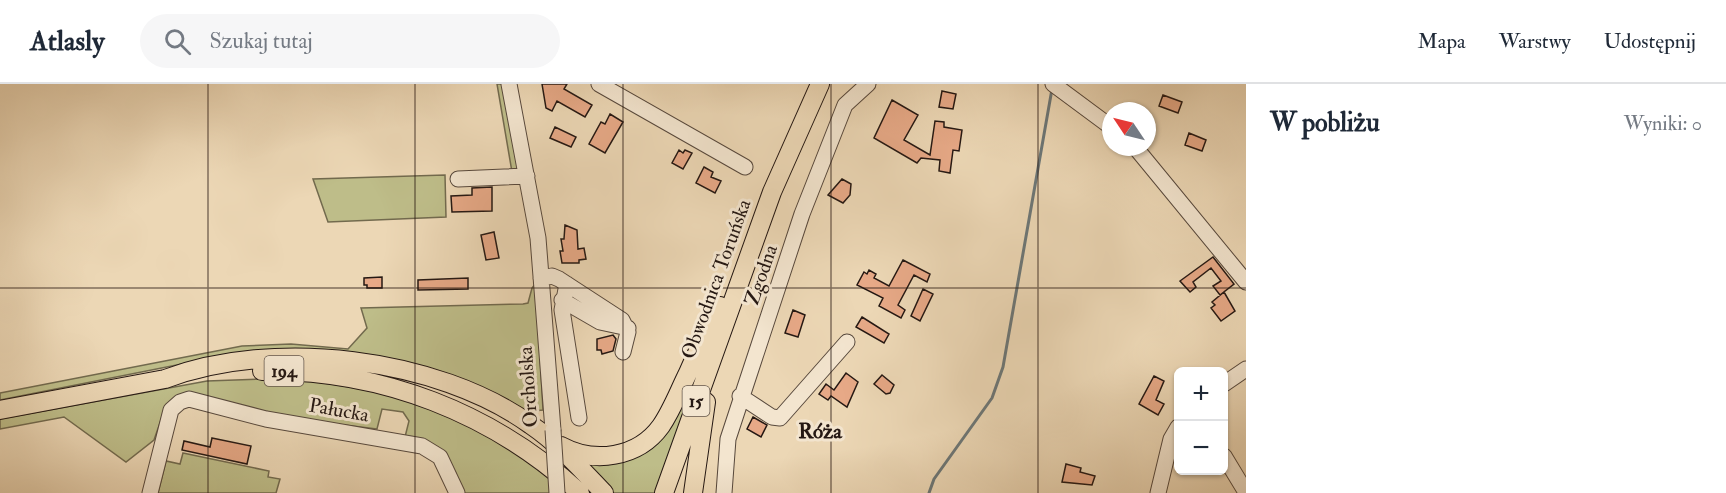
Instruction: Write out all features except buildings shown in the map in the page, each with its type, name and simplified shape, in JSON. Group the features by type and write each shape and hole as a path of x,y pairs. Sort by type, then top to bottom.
{"main road":[{"name":"Obwodnica Toruńska","path":"664,493 757,231 797,131 820,84"},
{"path":"550,433 573,451 602,456 628,451 653,435 668,415 757,231"},
{"name":"15","path":"693,493 703,414 729,310"},
{"name":"194","path":"165,379 188,371 261,360 309,358 386,366 418,372 470,392 550,433 604,493"},
{"name":"194","path":"0,410 165,379 246,372 295,372 355,379 402,389 454,409 501,434 547,464 579,493"}],"street":[{"name":"Orcholska","path":"509,84 538,238 550,433 557,493"},
{"path":"598,84 745,167"},
{"name":"Zgodna","path":"724,493 728,439 740,396 835,124 852,95 867,84"},
{"path":"1053,84 1102,120"},
{"path":"1142,156 1246,282"},
{"path":"458,179 527,176"},
{"path":"542,278 555,276 622,320 627,328 623,352"},
{"path":"567,284 562,300 579,418"},
{"path":"562,300 600,322 627,328"},
{"path":"740,396 772,417 780,418 789,412 848,342"},
{"path":"1228,381 1246,369"},
{"name":"Pałucka","path":"150,493 171,410 180,402 189,399 266,419 422,446 440,457 457,493"},
{"path":"1158,493 1168,448 1174,437"},
{"path":"1228,463 1244,489"}],"shaded area":[{"path":"497,84 503,84 519,167 512,172"},
{"path":"445,175 446,217 328,222 313,179"},
{"path":"536,283 543,410 532,411 532,418 435,371 202,360 0,400 0,393 242,346 291,344 348,349 367,328 361,308 523,304 528,303 532,288"},
{"path":"714,328 657,493 613,493 580,459 640,451"},
{"path":"290,378 385,394 451,416 484,433 549,473 551,493 462,493 451,465 405,437 409,421 403,412 382,409 377,429 270,416 196,395 163,414 154,440 126,462 64,417 0,429 0,419 207,381"},
{"path":"183,453 269,471 268,477 280,479 276,493 158,493 166,461 180,464"}],"waterway":[{"path":"929,493 934,479 992,398 1003,367 1052,89"}],"district":[{"name":"Róża","path":"820,431"}]}
